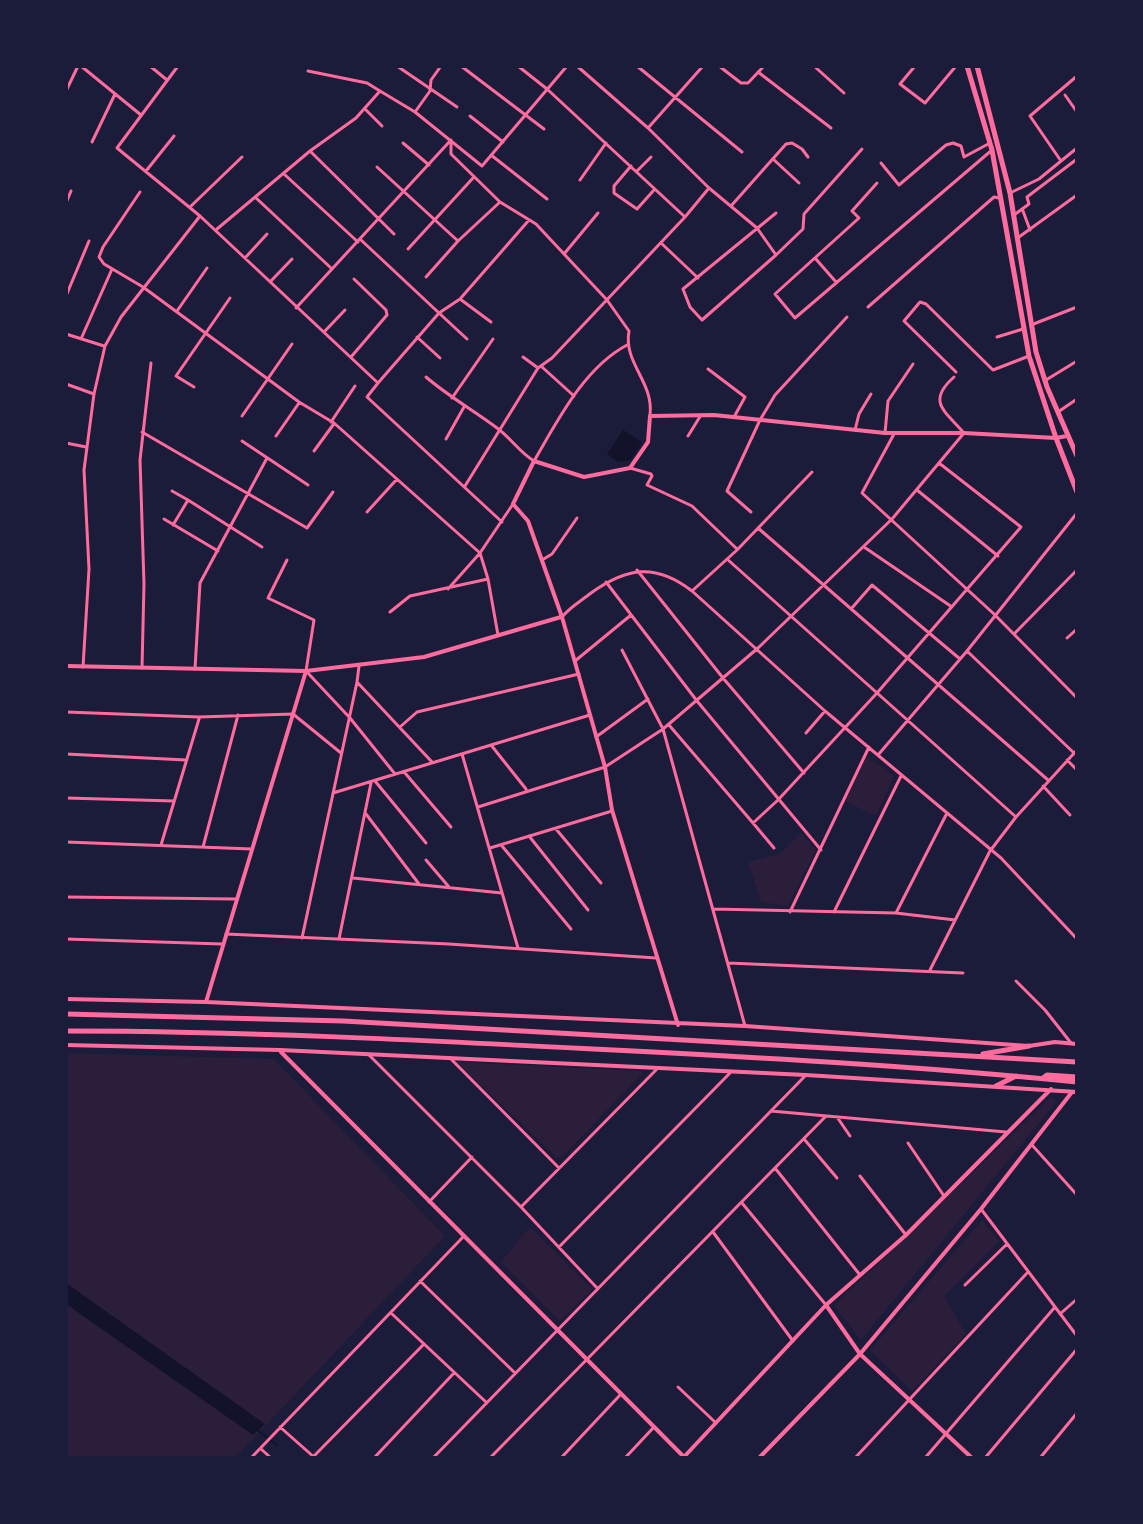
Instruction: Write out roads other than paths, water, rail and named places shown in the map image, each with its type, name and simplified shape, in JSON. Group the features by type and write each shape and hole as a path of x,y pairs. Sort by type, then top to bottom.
{"main road":[{"path":"967,66 991,147 1045,381 1076,451"},
{"path":"977,66 1010,193 1018,237 1016,252 1023,329 1029,356 1077,492"},
{"path":"66,1014 343,1021 1077,1062"},
{"path":"66,1031 264,1034 482,1043 832,1061 1077,1079"},
{"path":"974,1055 1029,1046"},
{"path":"996,1086 1017,1075"}],"street":[{"path":"66,91 80,66 141,115"},
{"path":"150,66 167,80"},
{"path":"178,66 117,148 200,216 378,383"},
{"path":"397,66 457,107"},
{"path":"415,112 441,66"},
{"path":"461,66 544,129"},
{"path":"518,66 685,217"},
{"path":"308,71 367,83 415,112 482,166 567,66"},
{"path":"577,66 757,228 776,255"},
{"path":"637,66 742,152"},
{"path":"648,128 703,66"},
{"path":"719,66 741,83 748,83 764,66"},
{"path":"814,66 844,93"},
{"path":"915,66 900,84 925,103 956,66"},
{"path":"758,72 831,128"},
{"path":"1061,161 1030,116 1077,76"},
{"path":"216,231 365,109 380,91"},
{"path":"92,142 115,94"},
{"path":"1065,95 1077,112"},
{"path":"365,109 382,126"},
{"path":"470,116 503,142"},
{"path":"146,171 174,136"},
{"path":"296,308 451,140"},
{"path":"451,140 451,154 500,202 536,224 607,300 629,331 627,345 652,402 648,442 630,468"},
{"path":"403,143 429,165"},
{"path":"580,180 606,143"},
{"path":"731,206 786,144 792,143 808,157"},
{"path":"881,163 899,185 946,145 953,143 961,146 964,157 991,147"},
{"path":"877,183 852,211 859,218 775,294 795,318 991,147"},
{"path":"1010,193 1039,179 1077,148"},
{"path":"776,213 683,289 690,307 702,320 803,229 804,214 862,149"},
{"path":"310,151 394,234"},
{"path":"491,155 547,199"},
{"path":"190,207 242,157"},
{"path":"637,171 651,157"},
{"path":"773,159 799,183"},
{"path":"1014,215 1029,204 1027,197 1077,159"},
{"path":"631,166 614,186 614,193 637,209 655,189"},
{"path":"377,167 458,241"},
{"path":"284,174 467,339"},
{"path":"408,249 474,177"},
{"path":"465,488 540,368 661,243 709,188"},
{"path":"66,203 71,191"},
{"path":"140,192 99,257 332,423 480,553 498,635"},
{"path":"1018,237 1077,195"},
{"path":"255,197 332,269"},
{"path":"868,307 994,197 1001,199"},
{"path":"426,277 458,241 500,202"},
{"path":"1023,209 1030,230"},
{"path":"564,254 598,213"},
{"path":"83,667 89,569 84,470 94,394 105,346 121,317 200,216"},
{"path":"502,522 367,397 417,337 439,313 460,299 529,220"},
{"path":"245,258 267,234"},
{"path":"66,296 89,241"},
{"path":"661,243 698,278"},
{"path":"815,258 838,283"},
{"path":"270,282 292,259"},
{"path":"176,312 207,268"},
{"path":"81,339 112,269"},
{"path":"351,357 387,313 354,279"},
{"path":"194,387 176,376 230,298"},
{"path":"460,299 491,322"},
{"path":"964,433 939,404 942,387 955,375 904,321 920,302 926,304 993,370 1029,356"},
{"path":"1031,325 1077,307"},
{"path":"324,332 345,310"},
{"path":"751,512 727,491 760,420 775,395 847,317"},
{"path":"997,337 1023,329"},
{"path":"66,334 105,346"},
{"path":"417,337 440,358"},
{"path":"452,398 493,339"},
{"path":"242,416 292,344"},
{"path":"448,589 502,522 534,461 574,396 609,354 627,345"},
{"path":"523,357 574,396"},
{"path":"1045,381 1077,361"},
{"path":"142,668 142,432 151,363"},
{"path":"885,433 888,401 913,364"},
{"path":"708,369 744,396 734,417"},
{"path":"426,377 500,430 520,452 534,461 584,477 630,468 651,474 649,487 692,506 737,550"},
{"path":"66,384 94,394"},
{"path":"314,451 355,386"},
{"path":"855,430 859,414 871,394"},
{"path":"1058,412 1077,399"},
{"path":"276,436 299,402"},
{"path":"446,439 464,407"},
{"path":"688,436 701,415"},
{"path":"650,416 734,417 885,433 1067,436"},
{"path":"142,432 309,528 333,492"},
{"path":"895,433 862,493 1015,634 1077,698"},
{"path":"478,807 605,767 663,729 758,648 864,547 892,519 964,433"},
{"path":"242,441 308,485"},
{"path":"66,443 87,447"},
{"path":"195,669 200,583 267,458"},
{"path":"753,823 804,773 908,659 1021,527 939,463"},
{"path":"692,591 737,550 812,472"},
{"path":"367,512 397,479"},
{"path":"917,490 998,556"},
{"path":"172,491 262,547"},
{"path":"173,525 188,500"},
{"path":"513,504 528,521 562,617 605,767 612,810 678,1025"},
{"path":"878,755 967,651 1077,513"},
{"path":"542,560 552,554 577,518"},
{"path":"164,519 218,551"},
{"path":"758,528 1048,780"},
{"path":"864,547 952,607"},
{"path":"727,559 1016,817"},
{"path":"206,1002 306,671 314,620 268,598 287,560"},
{"path":"66,666 306,671 424,657 562,617 606,582 637,570 658,572 692,591 825,711 1001,858 1077,939"},
{"path":"637,570 804,773"},
{"path":"1015,634 1077,570"},
{"path":"390,612 410,596 488,579"},
{"path":"606,582 697,701 821,850"},
{"path":"851,609 872,585 960,659"},
{"path":"575,661 631,615"},
{"path":"1067,638 1077,629"},
{"path":"622,650 663,729 745,1026"},
{"path":"930,970 990,851 1048,780 1076,752 967,651"},
{"path":"302,938 359,666"},
{"path":"306,671 350,718 395,774"},
{"path":"400,727 417,712 579,674"},
{"path":"357,682 432,762"},
{"path":"596,737 648,699"},
{"path":"806,733 825,711"},
{"path":"66,712 199,717 293,714 341,753"},
{"path":"203,847 238,715"},
{"path":"333,793 590,715"},
{"path":"161,845 199,717"},
{"path":"669,724 774,848"},
{"path":"491,745 527,791"},
{"path":"790,912 869,747"},
{"path":"66,754 187,760"},
{"path":"462,754 518,948"},
{"path":"1067,760 1077,770"},
{"path":"404,771 451,827"},
{"path":"834,912 901,776"},
{"path":"339,939 373,782"},
{"path":"373,782 426,843"},
{"path":"1043,786 1070,815"},
{"path":"66,798 174,801"},
{"path":"490,848 612,810"},
{"path":"366,814 420,885"},
{"path":"896,913 946,815"},
{"path":"556,829 601,883"},
{"path":"529,836 588,910"},
{"path":"66,842 252,849"},
{"path":"502,846 571,929"},
{"path":"426,860 449,887"},
{"path":"353,878 502,893"},
{"path":"66,897 236,899"},
{"path":"713,909 896,913 955,920"},
{"path":"226,934 656,958"},
{"path":"66,939 223,944"},
{"path":"728,963 963,973"},
{"path":"1016,981 1074,1043"},
{"path":"66,999 206,1002 745,1026 1029,1046 1074,1043"},
{"path":"66,1045 368,1054 1075,1091"},
{"path":"280,1050 684,1458 826,1305 906,1235 1051,1089"},
{"path":"368,1054 599,1290"},
{"path":"450,1058 559,1168"},
{"path":"521,1207 657,1069"},
{"path":"559,1247 731,1072"},
{"path":"433,1458 806,1075"},
{"path":"759,1458 860,1354 1075,1091"},
{"path":"771,1111 1008,1132"},
{"path":"490,1458 826,1116"},
{"path":"837,1117 850,1136"},
{"path":"804,1139 837,1178"},
{"path":"908,1143 944,1196"},
{"path":"1032,1145 1077,1195"},
{"path":"429,1202 472,1157"},
{"path":"775,1168 860,1275"},
{"path":"860,1176 906,1235"},
{"path":"742,1203 826,1305 860,1354 972,1458"},
{"path":"981,1209 1077,1336"},
{"path":"713,1232 793,1341"},
{"path":"251,1458 463,1237"},
{"path":"965,1285 1007,1244"},
{"path":"855,1458 1028,1272"},
{"path":"420,1281 517,1374"},
{"path":"1060,1314 1077,1299"},
{"path":"925,1458 1055,1307"},
{"path":"390,1312 487,1403"},
{"path":"280,1427 314,1457 424,1344"},
{"path":"985,1458 1077,1349"},
{"path":"374,1458 454,1373"},
{"path":"678,1387 716,1423"},
{"path":"561,1458 621,1394"},
{"path":"1040,1458 1077,1413"},
{"path":"625,1458 654,1427"},
{"path":"261,1449 271,1458"}],"waterway":[{"path":"256,1429 277,1445"}]}
